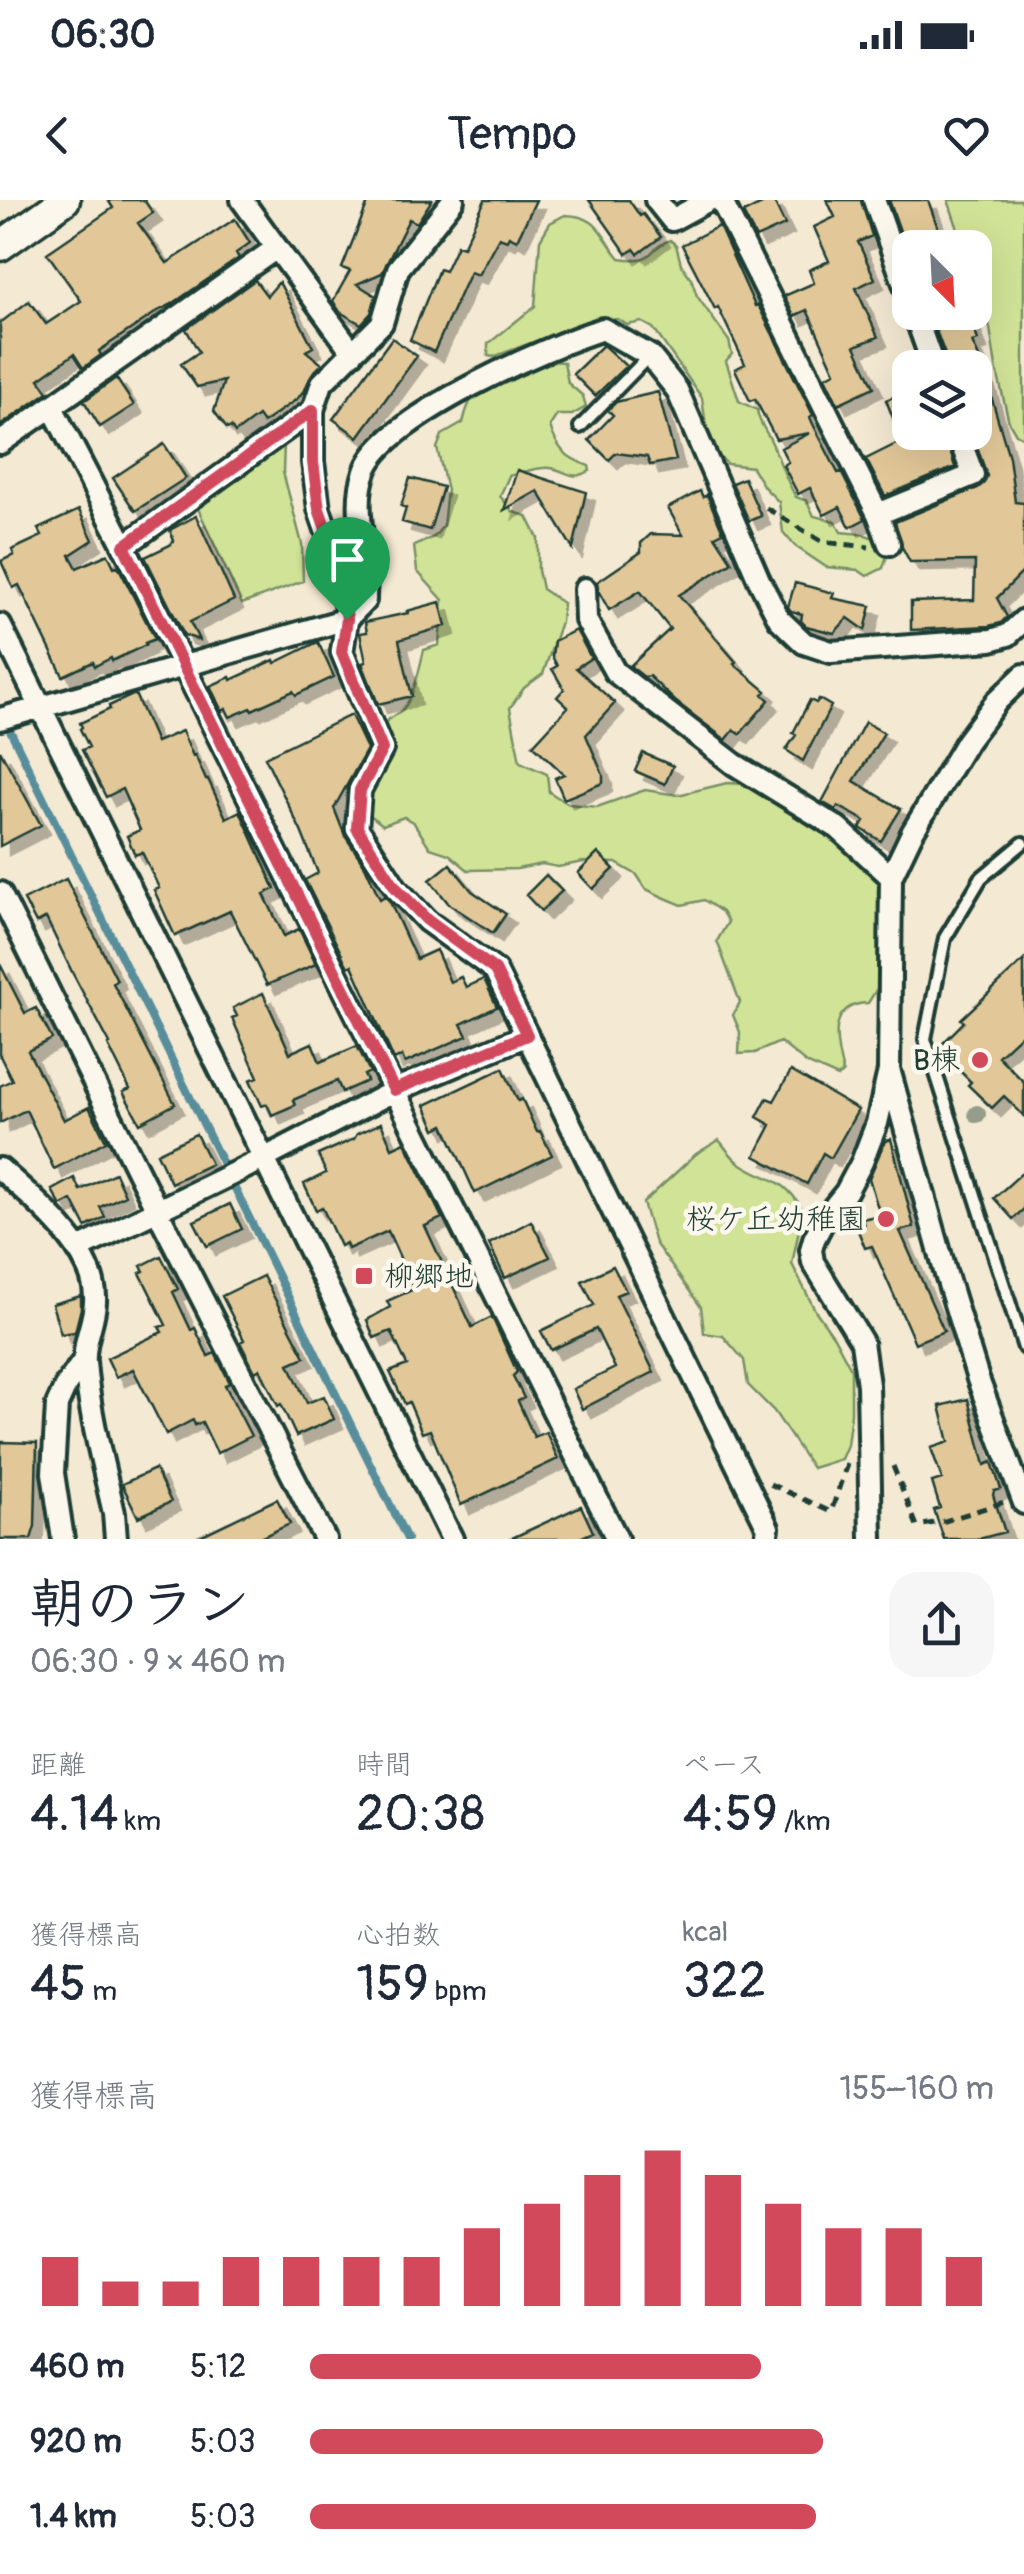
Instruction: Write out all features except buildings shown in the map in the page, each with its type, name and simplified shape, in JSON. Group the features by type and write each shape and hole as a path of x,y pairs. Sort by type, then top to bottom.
{"main road":[{"path":"0,246 64,200"}],"street":[{"path":"242,200 352,353"},
{"path":"453,200 398,268 382,323 322,384 313,410 313,462 319,509 340,570 347,619 342,652 382,749 360,790 357,828 396,888 427,920 495,970 768,1528 766,1539"},
{"path":"656,200 672,220 708,200"},
{"path":"720,200 890,544"},
{"path":"874,200 892,250"},
{"path":"0,443 275,248"},
{"path":"0,719 347,619 365,600 366,566 358,511 365,470 378,447 408,424 485,378 603,329 650,356 677,390 759,580 779,619 804,643 831,652 991,640 1008,635 1024,620"},
{"path":"52,407 617,1539"},
{"path":"124,546 313,410"},
{"path":"878,514 972,475 964,450"},
{"path":"585,589 586,620 615,672 734,764 838,828 891,877"},
{"path":"0,625 452,1539"},
{"path":"870,1539 868,1386 862,1342 813,1262 812,1250 824,1218 846,1192 862,1162 877,1122 889,1071 891,877 912,832 966,741 997,701 1024,675"},
{"path":"0,893 324,1539"},
{"path":"78,1249 394,1090 527,1035"},
{"path":"889,1071 978,1379 1023,1499"},
{"path":"0,1169 50,1214 78,1249 94,1282 96,1302 84,1360 116,1539"},
{"path":"64,1539 54,1473 56,1404 84,1360"}],"lane":[{"path":"580,427 650,356"},
{"path":"1024,843 981,878 946,938 925,1038 1024,1348"}],"path":[{"path":"766,508 823,542 870,547 890,544"},
{"path":"747,1486 771,1484 831,1512 854,1441 883,1439 917,1526 1023,1499"}],"green space":[{"path":"948,200 1021,200 1024,205 1024,438 1016,434 1009,422 990,330 992,230 958,230"},
{"path":"565,215 592,223 620,258 640,259 670,240 676,245 697,296 729,341 732,354 726,361 739,401 757,410 796,497 807,501 814,516 835,521 841,532 878,539 887,556 883,568 867,576 858,570 826,567 795,546 783,532 779,502 752,467 727,464 713,450 702,398 653,328 642,322 595,322 488,356 488,344 535,306 540,240 550,223"},
{"path":"547,361 564,362 568,383 583,396 586,407 572,415 557,415 550,426 553,434 564,452 589,466 590,471 573,475 546,468 509,476 500,496 513,512 527,516 538,538 542,589 563,603 561,622 543,674 524,688 510,708 520,762 547,774 549,792 569,804 597,807 645,790 678,795 727,783 748,784 781,807 837,836 850,854 870,868 881,884 880,984 868,1003 855,1005 840,1018 837,1038 843,1072 838,1077 806,1063 780,1042 755,1053 739,1054 740,1032 733,1015 740,1002 717,941 728,922 722,912 704,900 682,905 646,889 637,875 616,863 468,870 449,854 430,848 414,823 404,817 383,825 370,815 371,768 380,733 387,721 407,704 424,650 439,645 443,600 417,571 414,546 434,537 443,526 447,490 437,448 442,435 463,423 469,404 478,394"},
{"path":"284,443 283,472 302,544 303,581 242,604 194,500"},
{"path":"719,1140 740,1163 782,1185 803,1210 792,1264 851,1369 851,1413 841,1459 812,1468 774,1411 748,1385 744,1360 723,1336 704,1333 701,1307 655,1243 643,1203 696,1154"}],"waterway":[{"path":"6,722 407,1539"}],"place":[{"name":"B棟","path":"980,1060"},
{"name":"桜ケ丘幼稚園","path":"886,1219"},
{"name":"柳郷地","path":"364,1276"}],"route":[{"path":"313,410 313,462 319,509 340,570 347,619 342,652 382,749 360,790 357,828 396,888 427,920 495,970 527,1035 394,1090 124,546 313,410"}]}
